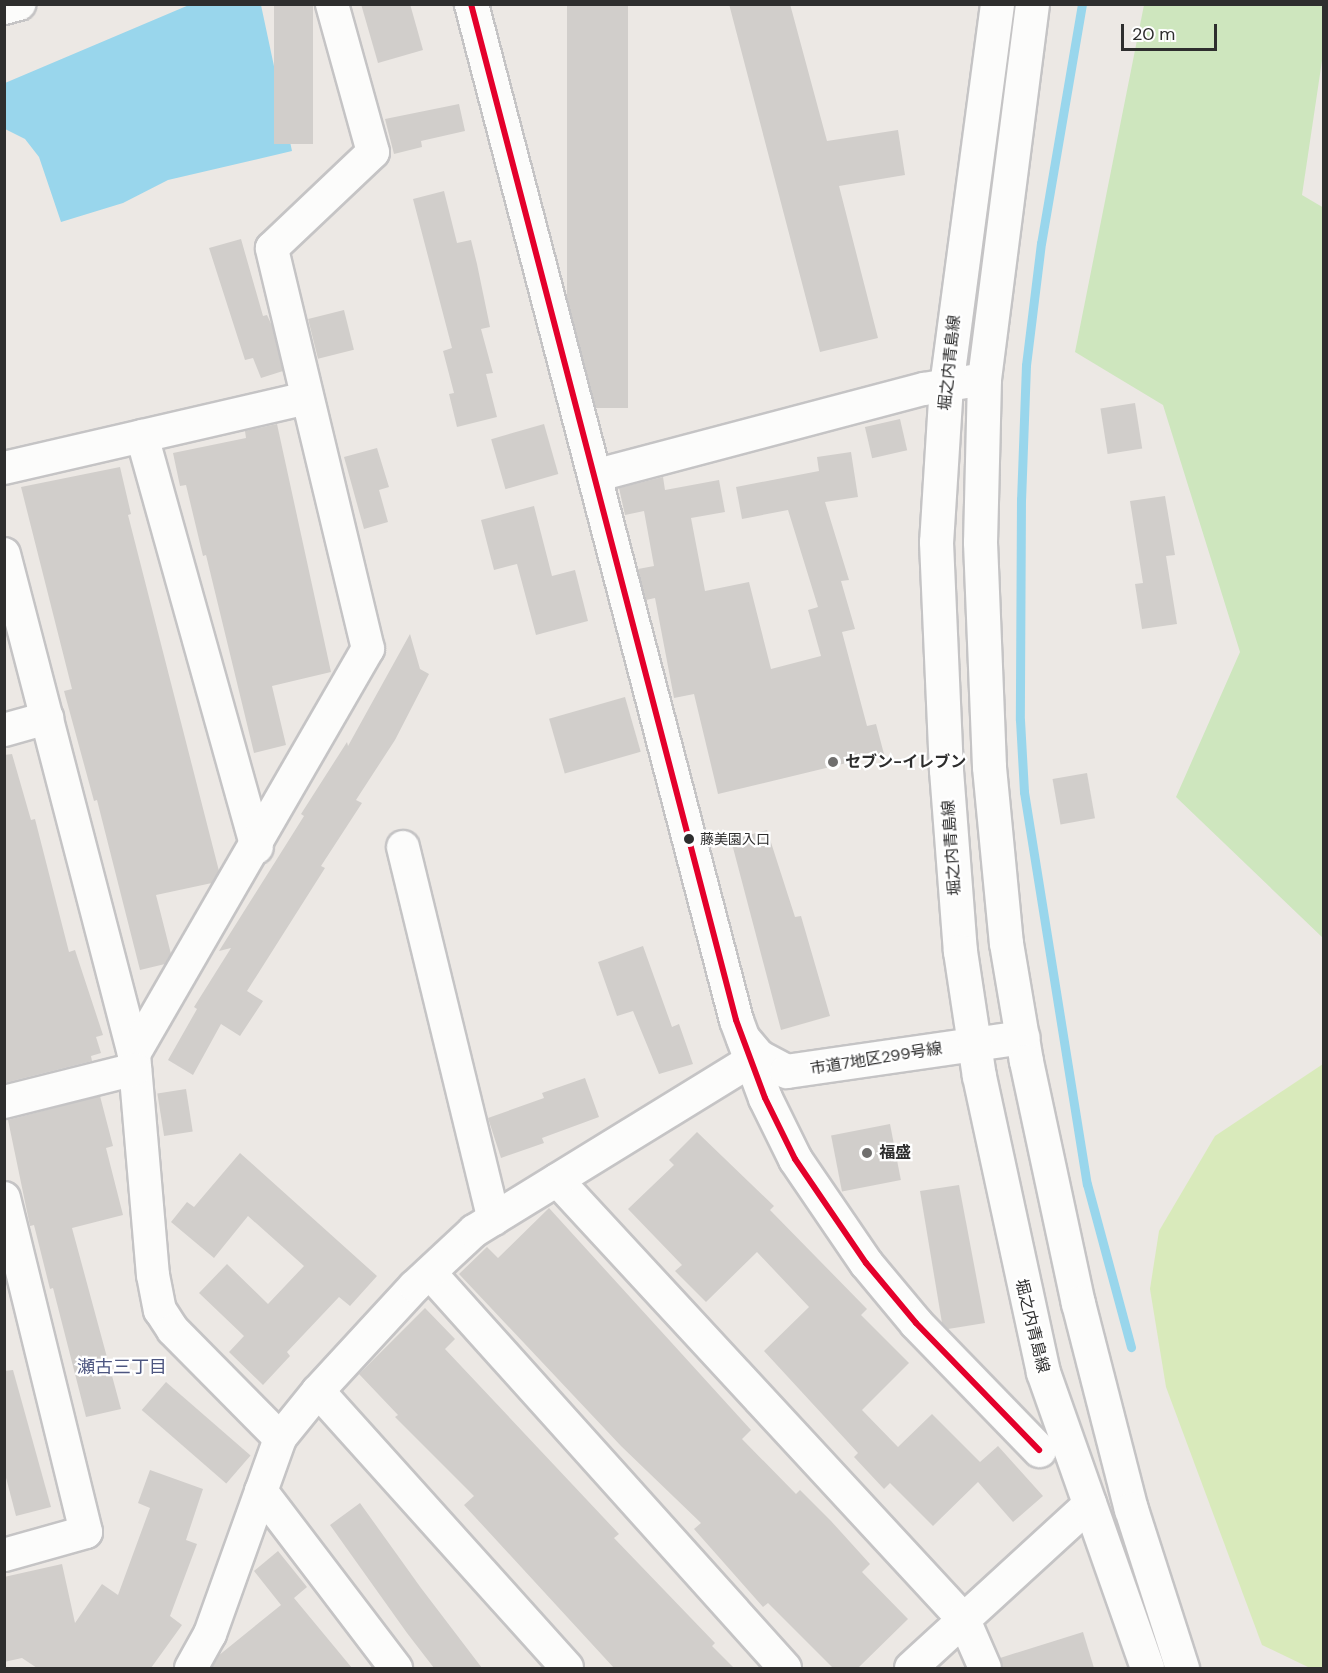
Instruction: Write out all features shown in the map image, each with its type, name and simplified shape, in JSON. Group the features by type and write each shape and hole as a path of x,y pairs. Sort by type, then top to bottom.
{"main road":[{"path":"471,4 594,476 750,1051 795,1159 866,1263 916,1323 1039,1450"},
{"name":"堀之内青島線","path":"997,4 946,384 936,542 945,747 960,951 973,1044 1016,1258 1043,1372 1147,1668"},
{"path":"1032,4 984,379 980,542 989,767 1006,943 1078,1303 1131,1509 1182,1668"},
{"name":"市道7地区299号線","path":"750,1051 786,1071 795,1071 1023,1037"}],"street":[{"path":"4,8 19,4"},
{"path":"4,1102 135,1061 368,649 272,249 373,152 332,4"},
{"path":"594,476 946,384 984,379"},
{"path":"4,468 307,398"},
{"path":"142,436 257,847"},
{"path":"4,554 135,1061 153,1275 160,1310 173,1330 280,1438"},
{"path":"4,730 47,718"},
{"path":"403,847 494,1219"},
{"path":"190,1668 210,1634 280,1438 318,1391 430,1273 474,1231 557,1180 750,1051"},
{"path":"557,1180 964,1620 985,1668"},
{"path":"4,1198 86,1532 4,1555"},
{"path":"430,1273 785,1668"},
{"path":"318,1391 567,1668"},
{"path":"261,1491 396,1668"},
{"path":"911,1668 1090,1504"}],"green space":[{"path":"1144,5 1323,5 1323,54 1302,195 1324,208 1323,938 1176,797 1240,652 1163,405 1075,352"},
{"path":"1323,1064 1324,1668 1310,1668 1262,1645 1166,1387 1150,1289 1159,1231 1215,1136"}],"water":[{"path":"189,5 261,5 292,151 168,180 123,203 61,222 39,157 25,139 5,129 5,83"}],"building":[{"path":"274,4 313,4 313,144 274,144"},
{"path":"361,4 410,4 423,50 378,63"},
{"path":"567,4 628,4 628,408 567,408"},
{"path":"729,4 790,4 827,141 898,130 905,175 839,186 878,338 820,352"},
{"path":"459,104 465,131 421,141 422,147 394,154 385,119"},
{"path":"444,191 457,243 471,240 477,264 490,327 481,329 493,373 486,374 497,417 457,427 449,394 454,393 443,351 452,348 413,199"},
{"path":"241,239 263,316 267,315 273,328 283,371 261,378 253,358 245,360 209,248"},
{"path":"344,310 354,350 318,359 308,319"},
{"path":"1135,403 1142,448 1108,454 1100,408"},
{"path":"900,419 907,450 872,458 865,427"},
{"path":"277,424 331,672 272,686 286,745 254,753 206,555 203,556 186,485 180,486 173,453 246,438 245,431"},
{"path":"544,424 558,474 505,489 491,439"},
{"path":"377,448 389,487 379,490 388,522 364,529 344,457"},
{"path":"851,452 858,497 825,502 849,580 841,581 855,629 842,632 867,726 876,724 884,754 718,794 694,694 674,698 655,598 646,600 638,569 654,566 644,511 625,515 619,488 663,477 665,490 719,480 725,512 691,518 705,591 749,582 771,669 821,656 808,610 818,607 788,510 742,519 736,487 819,471 817,457"},
{"path":"120,467 131,514 128,515 219,871 212,883 156,895 171,954 165,964 140,970 97,800 94,801 64,691 72,689 21,487"},
{"path":"1165,496 1175,555 1166,556 1177,624 1142,629 1135,584 1143,583 1130,501"},
{"path":"534,506 552,576 575,570 588,621 536,635 517,564 494,570 481,520"},
{"path":"410,634 420,669 429,674 395,740 356,800 362,803 321,866 325,868 247,991 263,1001 240,1036 221,1024 193,1075 168,1060 197,1009 194,1007 231,948 219,951 304,816 301,814 347,742 348,746"},
{"path":"625,697 641,752 565,774 549,719"},
{"path":"12,754 31,820 35,819 69,952 75,950 103,1035 96,1037 101,1053 91,1056 92,1061 4,1083 4,755"},
{"path":"1087,773 1095,818 1061,824 1053,779"},
{"path":"767,830 795,917 801,916 830,1016 781,1030 731,840"},
{"path":"643,946 672,1027 679,1024 693,1064 659,1074 633,1011 617,1016 598,962"},
{"path":"585,1078 599,1117 542,1138 544,1143 501,1158 488,1118 544,1098 542,1093"},
{"path":"186,1089 193,1131 164,1136 157,1094"},
{"path":"100,1096 113,1146 106,1148 123,1215 72,1228 121,1409 86,1417 53,1288 50,1289 34,1225 30,1226 8,1120"},
{"path":"890,1124 901,1180 842,1191 831,1135"},
{"path":"697,1132 774,1206 770,1210 867,1309 861,1315 909,1363 862,1410 898,1447 932,1414 980,1462 998,1446 1043,1496 1013,1522 978,1482 933,1526 890,1483 884,1489 854,1457 858,1453 764,1351 809,1307 757,1252 706,1302 675,1271 682,1265 628,1209 674,1165 669,1160"},
{"path":"240,1153 377,1276 350,1306 339,1297 287,1352 290,1356 263,1385 229,1352 244,1336 199,1293 227,1264 268,1304 304,1266 248,1216 214,1258 171,1222 187,1202 194,1207"},
{"path":"959,1185 985,1323 948,1329 942,1323 920,1191"},
{"path":"549,1208 751,1430 742,1439 796,1494 800,1490 870,1564 862,1572 908,1619 858,1668 833,1668 768,1603 763,1607 694,1529 701,1523 621,1446 459,1274 487,1247 498,1258"},
{"path":"425,1308 455,1339 445,1349 619,1534 614,1538 715,1643 712,1646 734,1668 614,1668 464,1505 474,1496 395,1417 398,1415 359,1374"},
{"path":"13,1370 51,1507 16,1516 4,1470 4,1371"},
{"path":"166,1382 251,1455 226,1483 142,1410"},
{"path":"150,1470 203,1489 186,1540 197,1544 170,1616 182,1625 151,1668 37,1668 22,1658 4,1662 4,1577 62,1564 75,1623 102,1584 118,1595 150,1508 138,1503"},
{"path":"360,1503 482,1668 434,1668 407,1633 330,1525"},
{"path":"278,1551 307,1587 294,1598 352,1668 211,1668 218,1656 281,1605 254,1571"},
{"path":"1083,1632 1094,1668 1003,1668 1000,1658"}],"waterway":[{"path":"1082,4 1041,243 1026,365 1021,499 1020,720 1024,792 1087,1184 1131,1347"}],"transit line":[{"path":"471,4 736,1020 765,1098 795,1159 866,1263 916,1323 1039,1450"}],"place":[{"name":"セブン-イレブン","path":"833,762"},
{"name":"藤美園入口","path":"689,839"},
{"name":"福盛","path":"867,1153"}],"district":[{"name":"瀬古三丁目","path":"122,1367"}]}
